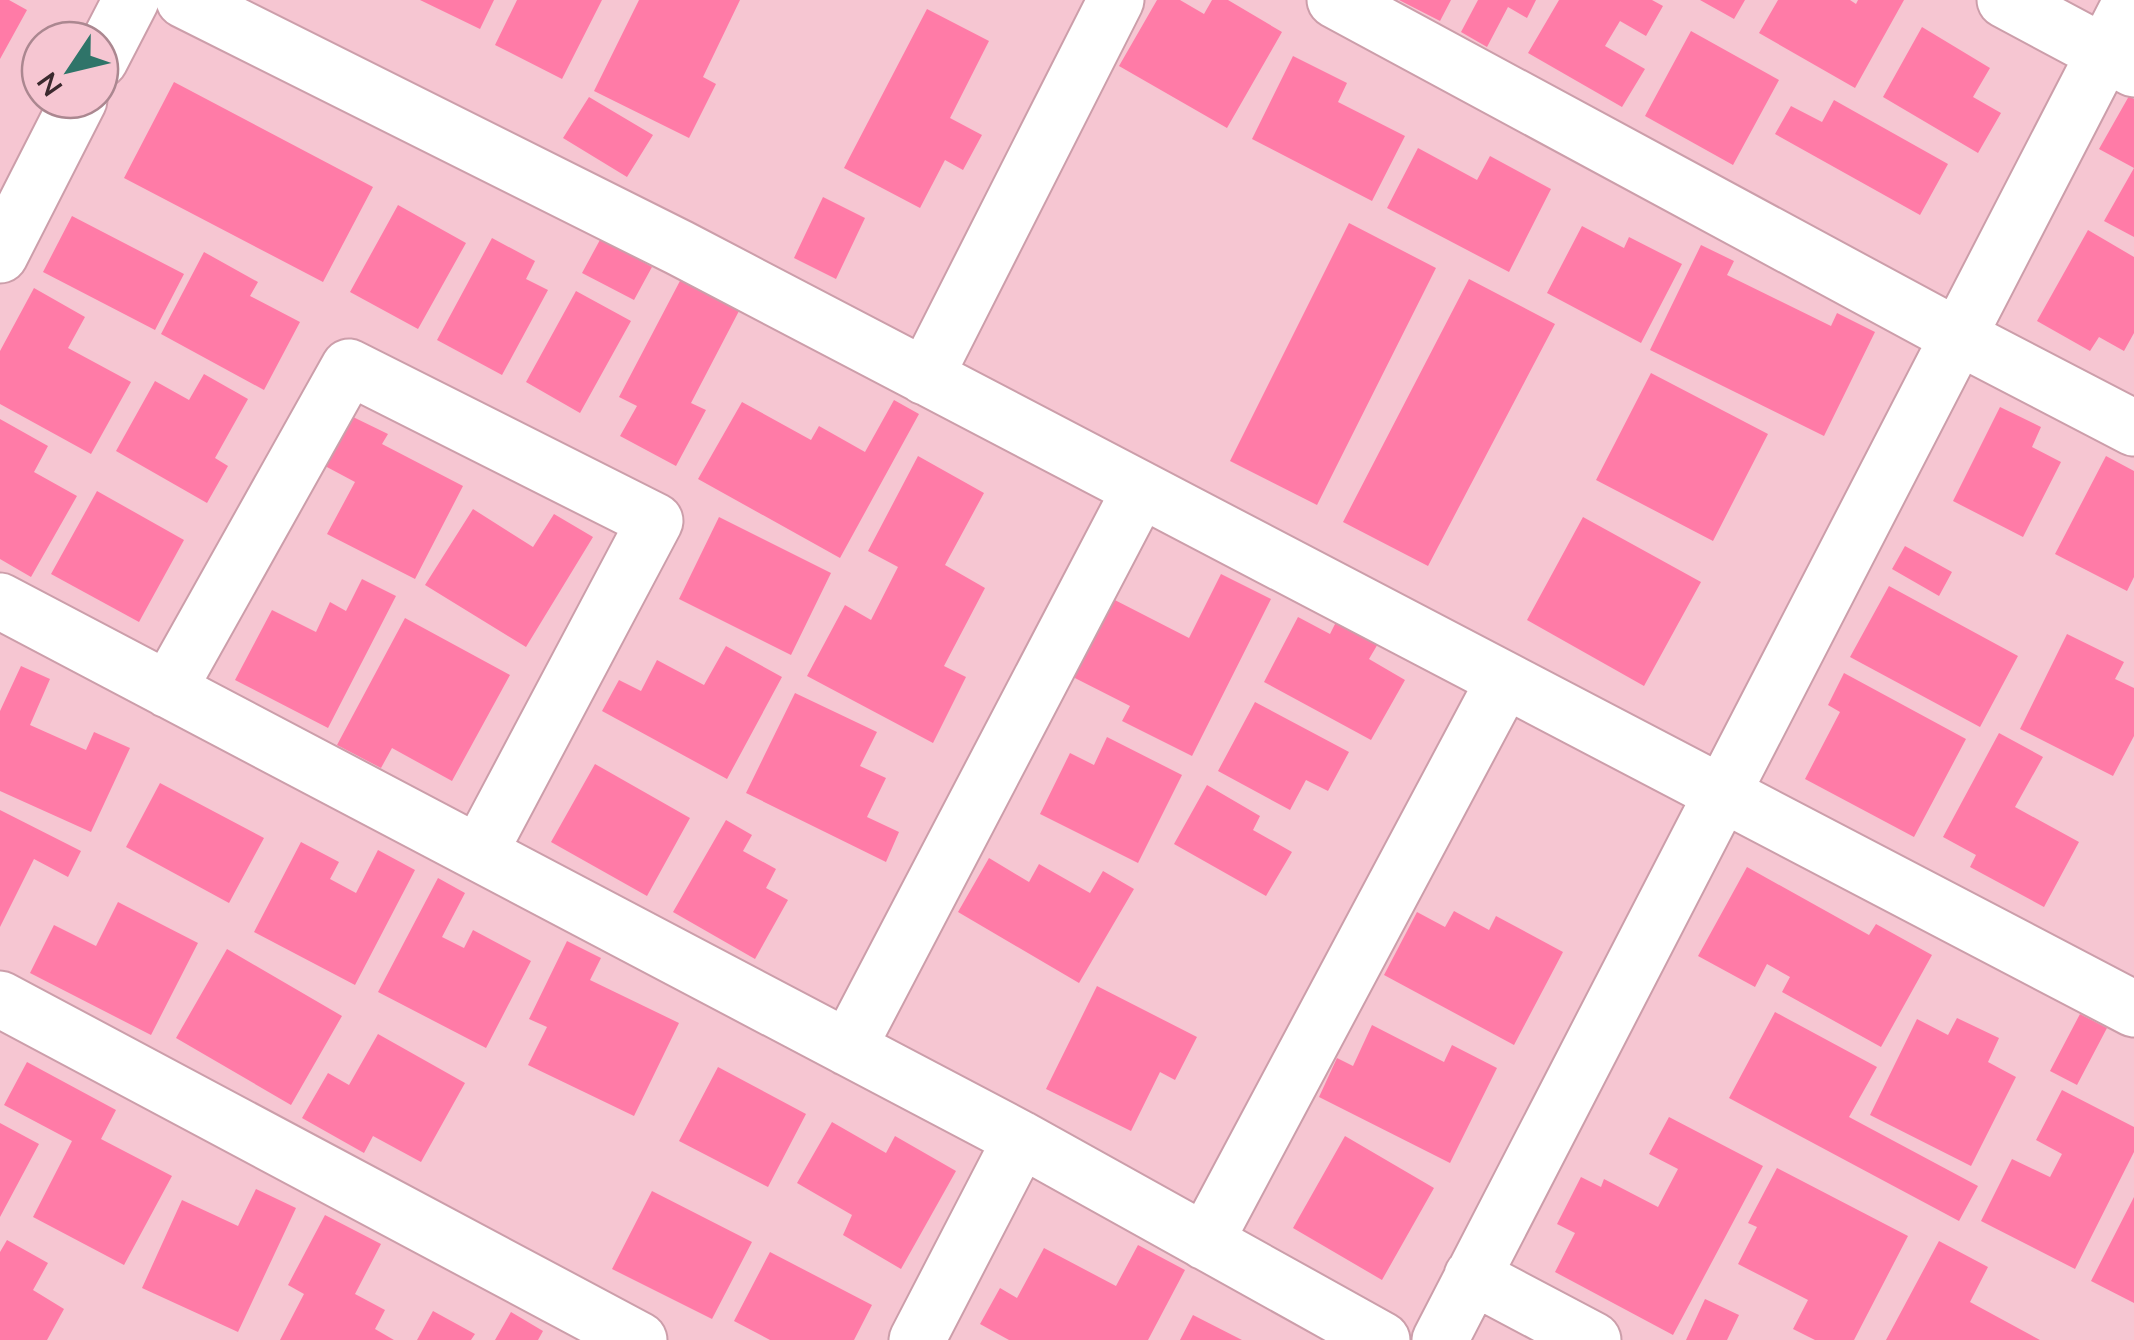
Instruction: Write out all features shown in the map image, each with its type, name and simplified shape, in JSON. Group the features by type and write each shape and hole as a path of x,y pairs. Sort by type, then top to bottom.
{"street":[{"path":"184,0 662,240 2134,1009"},
{"path":"924,377 1116,0"},
{"path":"1335,0 2134,428"},
{"path":"2005,0 2119,61"},
{"path":"1440,1340 1957,336 2119,61 2132,0"},
{"path":"0,256 70,120"},
{"path":"168,690 348,367 655,521 480,853"},
{"path":"848,1048 1140,490"},
{"path":"0,602 1021,1139 1382,1340"},
{"path":"1204,1242 1504,681"},
{"path":"0,1000 639,1340"},
{"path":"917,1340 1021,1139"},
{"path":"1472,1276 1593,1340"}],"building":[{"path":"0,0 9,0 27,10 0,59"},
{"path":"420,0 494,0 480,29"},
{"path":"517,0 602,0 562,79 495,45"},
{"path":"639,0 740,0 703,77 716,84 689,138 594,91"},
{"path":"1157,0 1180,0 1204,14 1212,0 1228,0 1282,32 1227,128 1119,66"},
{"path":"1399,0 1451,0 1440,21"},
{"path":"1478,0 1536,0 1527,18 1508,7 1487,47 1461,32"},
{"path":"1559,0 1652,0 1663,6 1646,36 1620,21 1605,46 1645,69 1622,107 1528,53"},
{"path":"1700,0 1745,0 1734,19"},
{"path":"1778,0 1850,0 1856,4 1858,0 1904,0 1855,88 1759,33"},
{"path":"927,9 989,41 950,118 982,135 963,170 945,160 920,208 844,168"},
{"path":"1922,27 1990,68 1973,97 2001,113 1978,153 1883,97"},
{"path":"1691,31 1779,80 1733,165 1645,116"},
{"path":"1293,56 1347,83 1338,102 1405,136 1372,201 1252,139"},
{"path":"174,82 373,187 323,282 124,178"},
{"path":"2129,96 2134,99 2134,168 2099,149"},
{"path":"589,97 653,135 627,177 563,138"},
{"path":"1834,100 1948,164 1920,215 1775,134 1791,106 1822,122"},
{"path":"1418,148 1477,180 1490,156 1551,189 1509,272 1387,208"},
{"path":"2134,168 2134,237 2104,221"},
{"path":"823,197 865,218 836,279 794,258"},
{"path":"398,205 466,243 418,329 350,292"},
{"path":"72,216 184,274 155,330 43,272"},
{"path":"1349,223 1436,268 1317,505 1230,461"},
{"path":"1582,226 1624,248 1629,237 1682,264 1641,343 1547,293"},
{"path":"2088,230 2134,257 2134,333 2124,351 2099,337 2090,351 2037,321"},
{"path":"492,238 535,261 526,279 548,290 502,375 437,340"},
{"path":"601,238 652,267 634,300 582,273"},
{"path":"1701,245 1734,261 1727,275 1831,326 1837,313 1875,332 1824,436 1650,350"},
{"path":"204,252 258,282 250,296 300,322 264,390 161,334"},
{"path":"681,279 739,311 691,403 706,410 676,466 620,436 637,406 619,397"},
{"path":"1469,279 1555,324 1428,566 1343,522"},
{"path":"34,288 85,317 68,348 131,382 91,454 0,404 0,351"},
{"path":"576,291 631,321 580,413 526,382"},
{"path":"1651,373 1768,434 1713,541 1596,480"},
{"path":"204,374 248,399 215,458 228,466 207,503 116,451 155,381 189,400"},
{"path":"894,400 919,414 840,558 698,479 742,402 811,440 819,426 865,452"},
{"path":"2000,407 2041,427 2032,447 2061,462 2023,537 1953,501"},
{"path":"351,416 388,434 382,444 463,486 415,579 327,534 355,482 325,466"},
{"path":"0,419 48,446 34,472 77,496 31,577 0,559"},
{"path":"918,456 984,493 945,565 985,588 944,666 966,677 933,743 807,676 845,605 871,620 898,567 868,551"},
{"path":"2106,456 2134,471 2134,577 2127,591 2055,554"},
{"path":"97,491 184,540 139,622 51,574"},
{"path":"473,509 533,547 554,514 593,537 526,647 425,585"},
{"path":"719,517 831,573 791,655 679,599"},
{"path":"1583,517 1701,582 1644,686 1527,620"},
{"path":"1905,546 1952,572 1939,596 1892,569"},
{"path":"1221,574 1271,599 1192,756 1122,721 1130,706 1067,674 1107,596 1189,638"},
{"path":"362,579 396,596 328,728 235,680 272,610 316,632 330,602 346,611"},
{"path":"1889,586 2018,656 1980,727 1850,657"},
{"path":"1298,617 1330,634 1337,620 1379,642 1369,659 1405,680 1371,740 1264,682"},
{"path":"405,618 510,675 452,781 392,748 381,768 337,745"},
{"path":"2067,634 2124,662 2115,679 2134,688 2134,736 2113,776 2020,729"},
{"path":"726,646 782,677 727,779 602,711 619,680 641,691 657,660 704,685"},
{"path":"21,666 50,679 30,725 86,750 94,732 130,748 91,832 0,791 0,711"},
{"path":"1844,673 1966,739 1914,837 1805,779 1840,712 1828,705"},
{"path":"795,693 877,732 860,766 886,778 867,817 899,832 886,862 746,793"},
{"path":"1255,702 1349,752 1328,791 1306,780 1290,810 1218,771"},
{"path":"1999,733 2043,757 2015,807 2079,842 2044,907 1970,867 1976,855 1943,837"},
{"path":"1107,737 1182,775 1138,863 1040,814 1070,753 1094,765"},
{"path":"595,764 690,818 647,896 551,842"},
{"path":"160,783 264,838 229,903 126,847"},
{"path":"1207,785 1260,816 1253,830 1292,852 1266,896 1174,844"},
{"path":"0,810 81,851 68,877 34,859 0,927"},
{"path":"726,820 752,835 743,851 776,869 766,888 788,900 755,959 673,912"},
{"path":"301,842 339,862 330,879 356,893 378,850 415,870 355,985 254,932"},
{"path":"989,858 1029,882 1039,864 1090,893 1103,871 1134,889 1079,983 958,912"},
{"path":"1747,867 1869,935 1876,924 1932,955 1881,1047 1782,992 1790,977 1767,964 1755,987 1698,956"},
{"path":"438,878 465,893 442,937 464,948 473,930 531,961 486,1048 378,992"},
{"path":"118,902 198,943 151,1035 30,973 54,925 96,946"},
{"path":"1454,911 1489,930 1496,916 1563,952 1514,1045 1384,975 1417,912 1445,927"},
{"path":"567,941 601,958 590,980 679,1023 634,1116 528,1065 547,1027 529,1019"},
{"path":"227,949 342,1016 291,1105 176,1038"},
{"path":"1097,986 1197,1037 1175,1080 1160,1072 1131,1131 1046,1089"},
{"path":"1775,1012 1877,1067 1849,1117 1978,1186 1959,1221 1729,1098"},
{"path":"2080,1014 2107,1028 2077,1085 2050,1071"},
{"path":"1957,1018 1999,1038 1988,1062 2016,1077 1971,1166 1870,1115 1917,1019 1948,1035"},
{"path":"1372,1025 1444,1062 1452,1045 1497,1068 1450,1163 1319,1097 1337,1058 1353,1066"},
{"path":"378,1034 465,1083 421,1162 373,1136 364,1153 302,1118 328,1073 349,1085"},
{"path":"27,1062 116,1110 101,1139 172,1176 124,1265 33,1217 72,1141 4,1105"},
{"path":"718,1067 806,1114 768,1187 679,1141"},
{"path":"2062,1090 2134,1127 2134,1152 2075,1269 1981,1221 2012,1159 2050,1177 2062,1154 2036,1140"},
{"path":"1669,1117 1763,1166 1673,1335 1555,1272 1575,1233 1557,1224 1581,1177 1601,1187 1604,1179 1658,1207 1678,1169 1649,1154"},
{"path":"832,1122 886,1153 895,1136 956,1171 901,1269 843,1235 852,1215 797,1183"},
{"path":"0,1123 39,1144 0,1217"},
{"path":"1345,1136 1434,1188 1382,1280 1293,1228"},
{"path":"1777,1168 1908,1236 1854,1340 1815,1340 1793,1329 1808,1300 1738,1264 1757,1227 1748,1223"},
{"path":"256,1189 296,1208 238,1332 142,1288 182,1200 238,1226"},
{"path":"652,1191 752,1242 712,1319 612,1269"},
{"path":"2134,1197 2134,1303 2091,1281"},
{"path":"325,1215 381,1244 355,1294 385,1310 375,1329 394,1340 280,1340 304,1294 288,1285"},
{"path":"7,1240 48,1263 33,1290 64,1309 47,1340 0,1340 0,1252"},
{"path":"1939,1241 1988,1267 1970,1302 2040,1340 1886,1340"},
{"path":"1138,1245 1185,1270 1148,1340 1009,1340 980,1324 1000,1288 1017,1298 1044,1248 1116,1286"},
{"path":"770,1252 872,1305 854,1340 770,1340 734,1321"},
{"path":"1705,1299 1739,1315 1727,1340 1686,1340"},
{"path":"433,1311 475,1334 471,1340 417,1340"},
{"path":"511,1312 543,1331 538,1340 495,1340"},
{"path":"1193,1315 1242,1340 1180,1340"}]}
